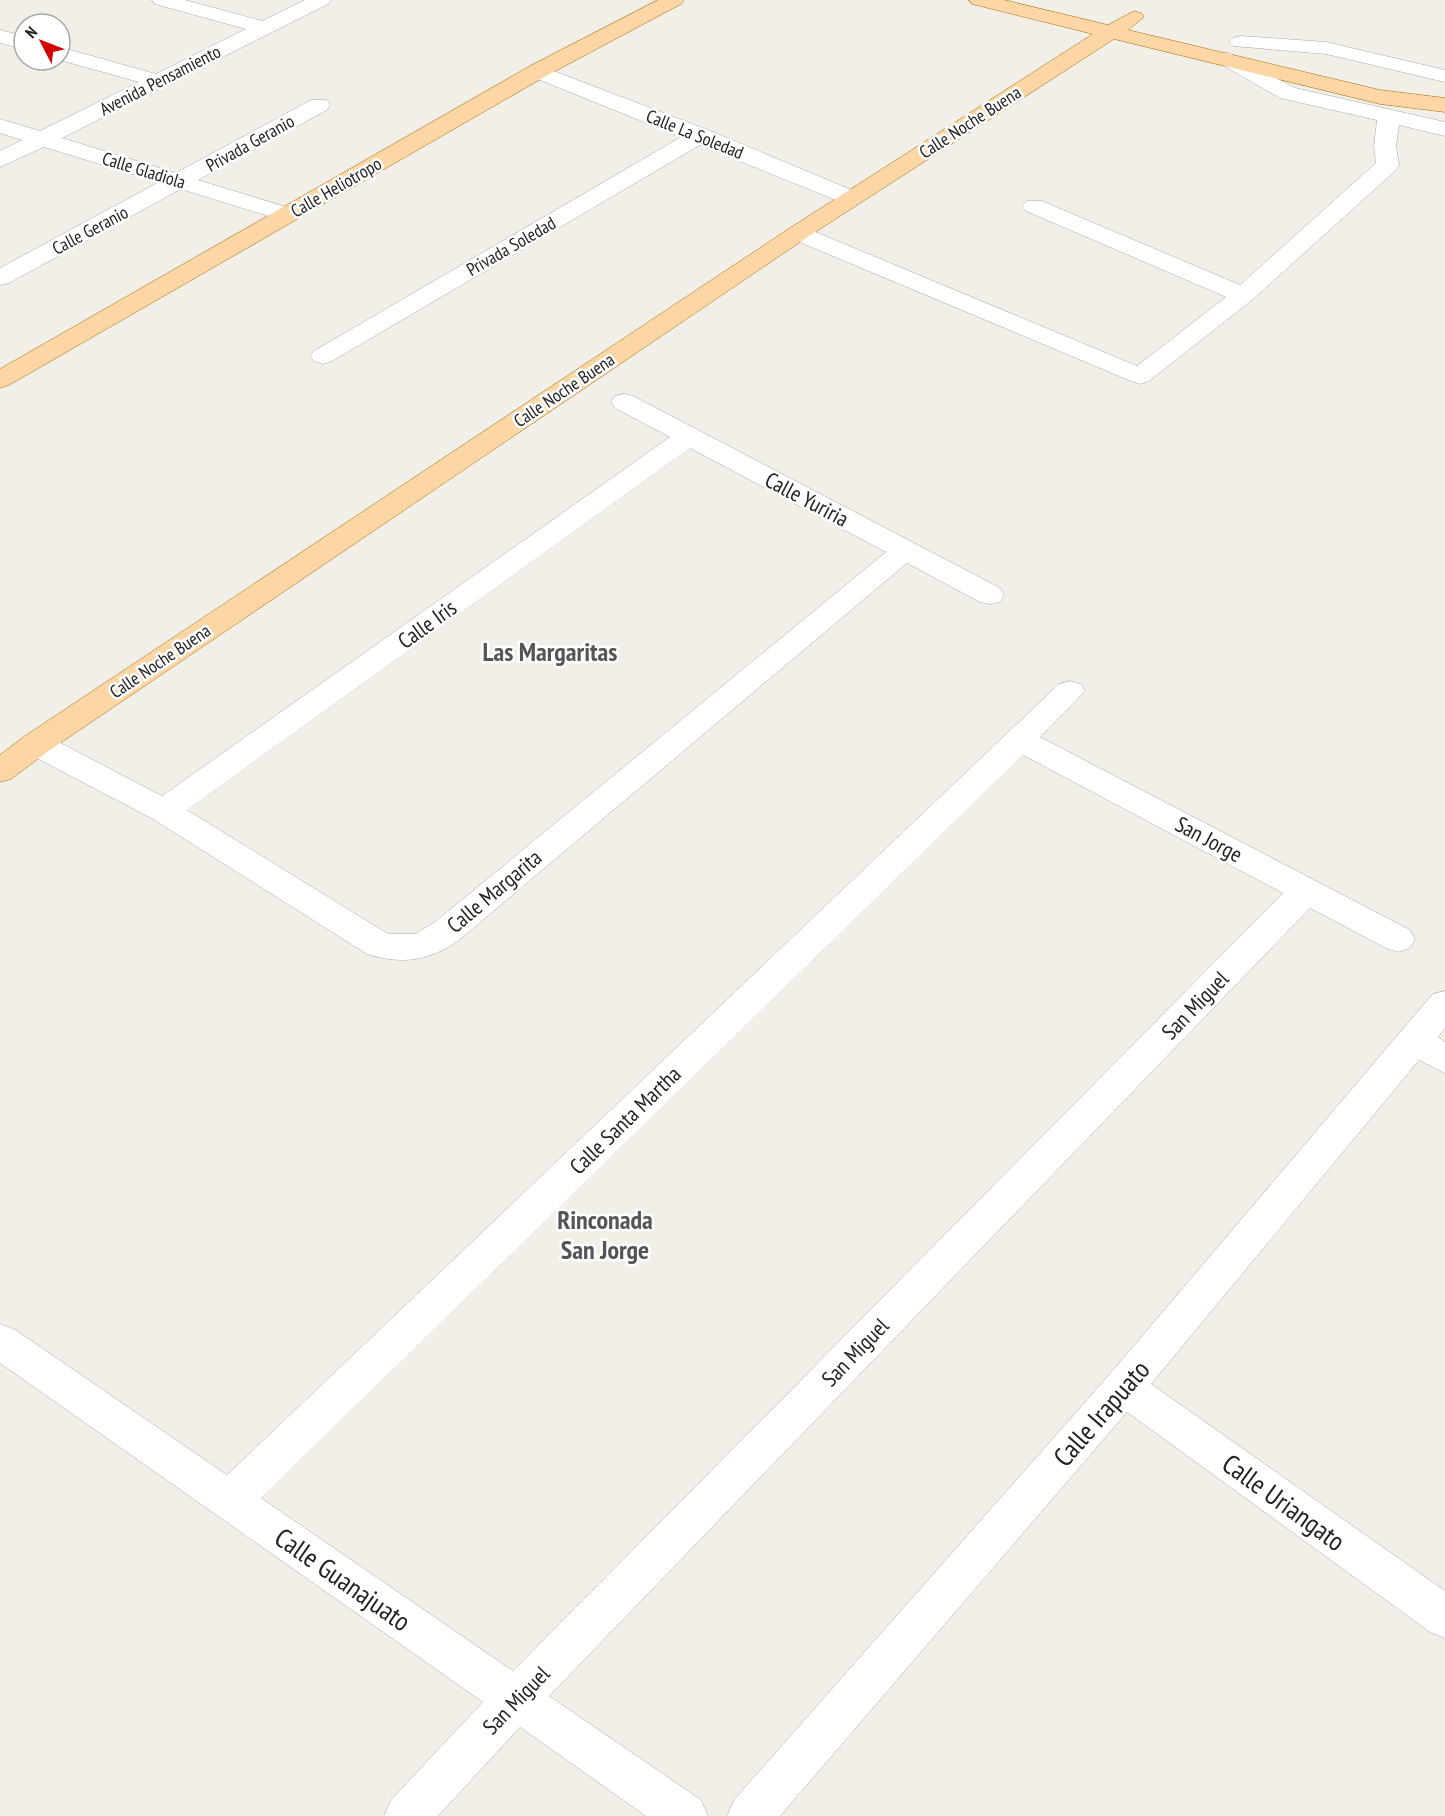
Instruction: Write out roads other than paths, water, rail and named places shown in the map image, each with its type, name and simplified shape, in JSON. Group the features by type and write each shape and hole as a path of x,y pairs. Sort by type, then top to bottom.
{"main road":[{"name":"Calle Heliotropo","path":"0,380 538,71 674,0"},
{"path":"979,0 1111,22 1234,50 1380,96 1441,104"},
{"name":"Calle Noche Buena","path":"0,771 36,744 1111,22 1134,17 1187,29"},
{"path":"1219,37 1234,50"}],"street":[{"path":"162,0 264,28"},
{"name":"Avenida Pensamiento","path":"0,160 321,0"},
{"path":"1234,50 1326,48 1445,76"},
{"path":"1234,50 1288,93 1445,129"},
{"path":"72,57 157,81"},
{"name":"Calle La Soledad","path":"538,71 851,198"},
{"name":"Privada Geranio","path":"180,181 319,105"},
{"path":"798,233 1140,376 1243,295 1388,165 1385,146 1389,116"},
{"name":"Calle Gladiola","path":"0,126 288,215"},
{"name":"Privada Soledad","path":"323,356 700,135"},
{"name":"Calle Geranio","path":"0,278 180,181"},
{"path":"1034,206 1243,295"},
{"name":"Calle Yuriria","path":"624,402 990,595"},
{"name":"Calle Iris","path":"164,811 689,436"},
{"name":"Calle Margarita","path":"36,744 164,811 379,945 395,949 423,946 447,931 904,551"},
{"name":"Calle Santa Martha","path":"230,1500 1070,692"},
{"name":"San Jorge","path":"1020,740 1398,939"},
{"name":"San Miguel","path":"407,1816 516,1699 1306,891"},
{"name":"Calle Irapuato","path":"750,1816 1124,1387 1430,1049 1445,1004"},
{"name":"Calle Guanajuato","path":"0,1341 685,1816"},
{"name":"Calle Uriangato","path":"1124,1387 1445,1617"}],"district":[{"name":"Las Margaritas","path":"550,651"},
{"name":"Rinconada San Jorge","path":"605,1234"}]}
